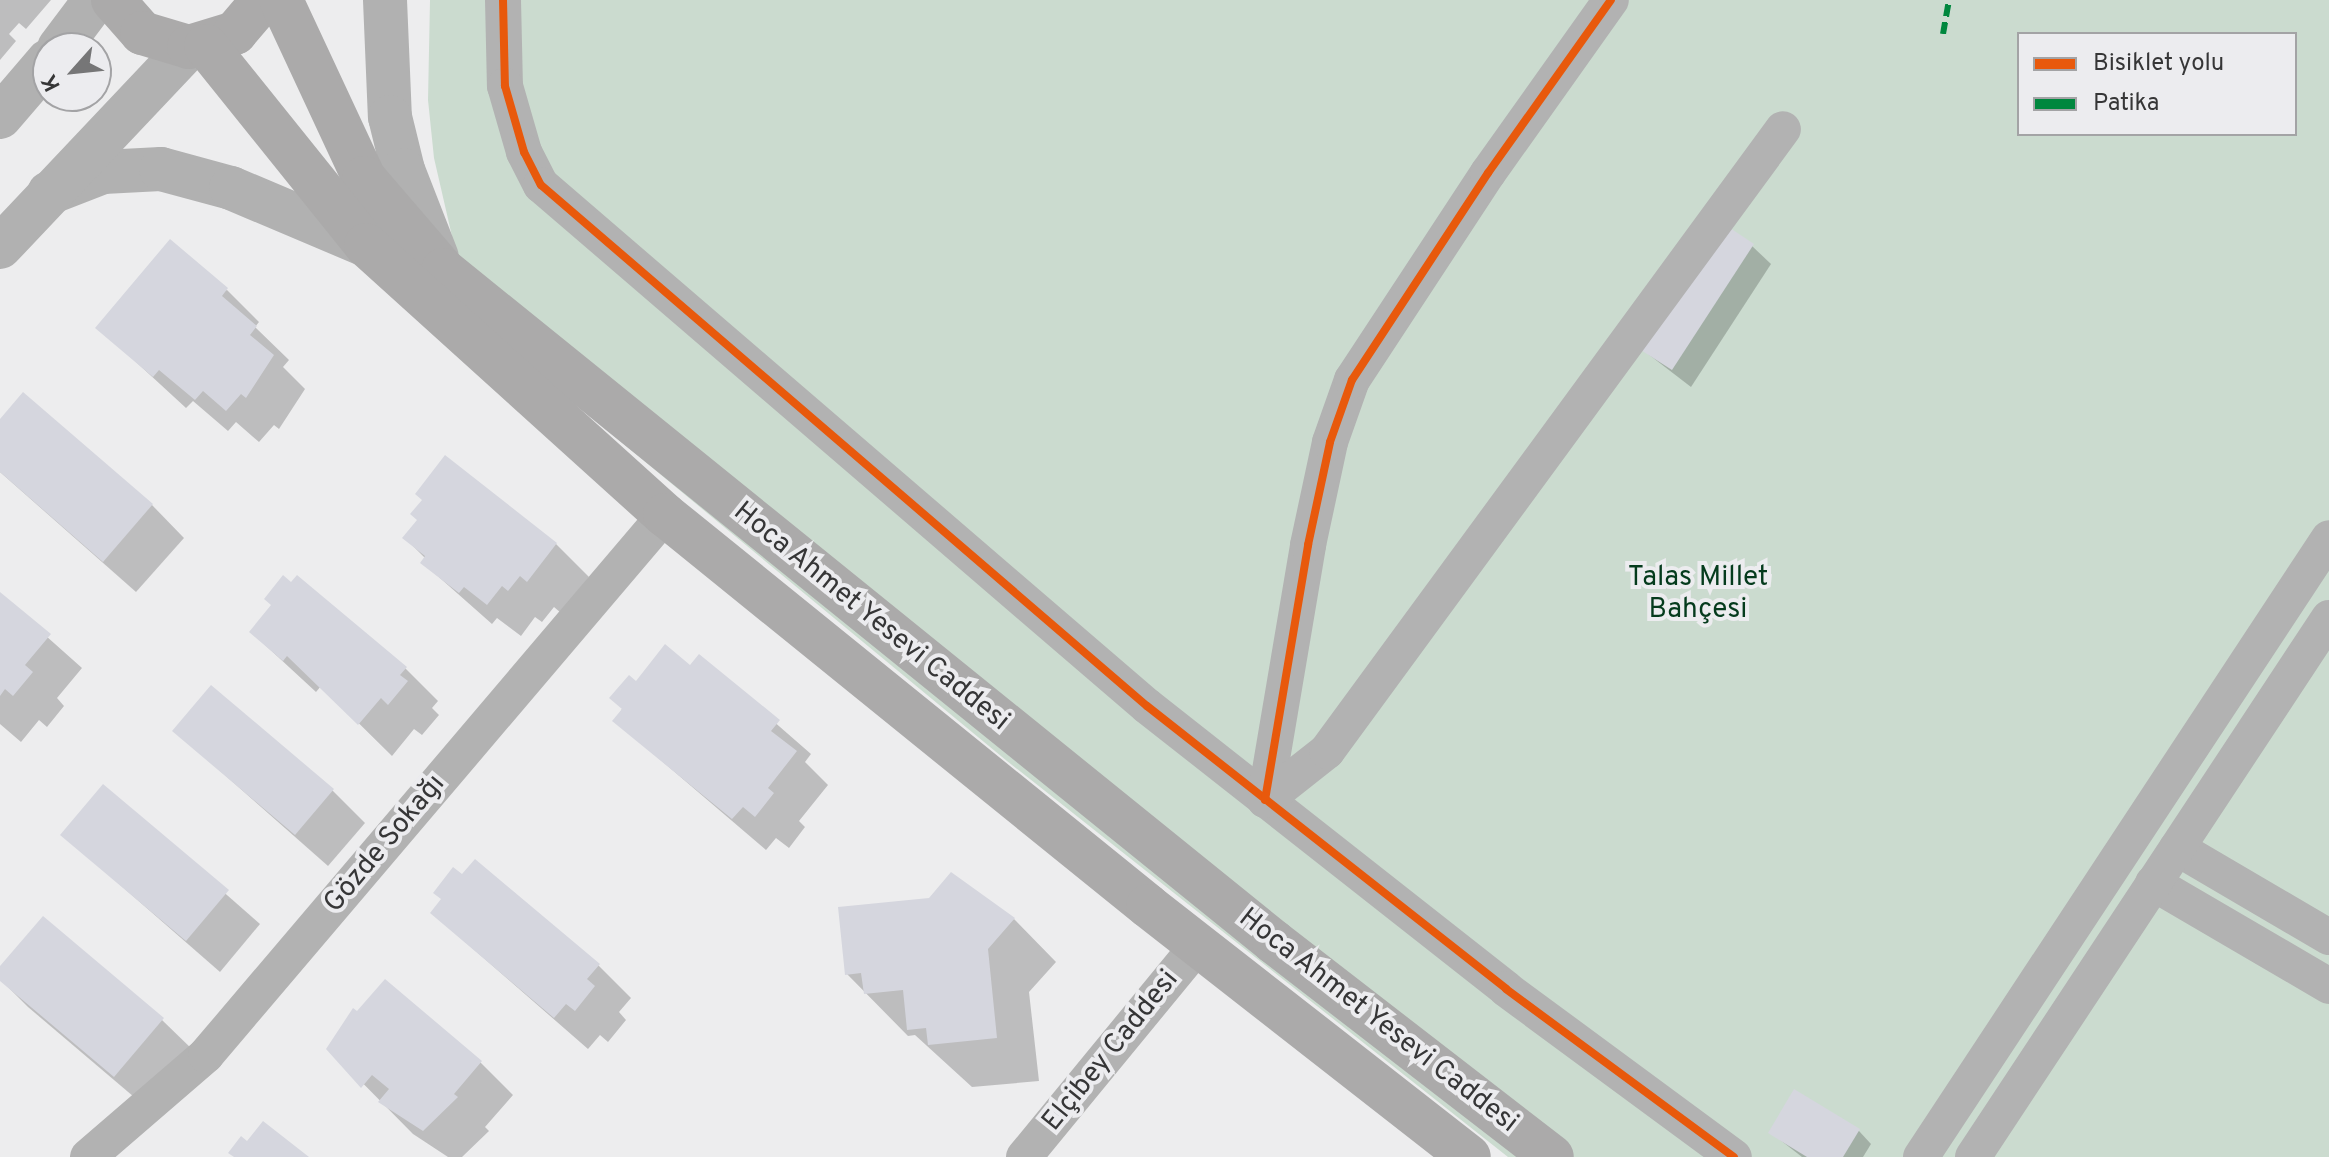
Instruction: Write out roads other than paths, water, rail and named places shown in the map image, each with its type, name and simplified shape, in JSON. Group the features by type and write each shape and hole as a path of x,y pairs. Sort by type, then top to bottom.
{"main road":[{"path":"71,32 95,0"},
{"path":"113,0 142,33 198,46"},
{"path":"0,247 49,193 198,46 235,33 263,0"},
{"name":"Hoca Ahmet Yesevi Caddesi","path":"281,0 364,178 443,270 1274,942 1552,1157"},
{"path":"385,0 390,117 420,221 443,270"},
{"name":"Hoca Ahmet Yesevi Caddesi","path":"198,46 366,245 665,515 1198,945 1469,1157"},
{"path":"0,117 32,80"},
{"path":"49,193 103,172 161,169 231,188 366,245"}],"street":[{"path":"503,0 505,86 524,152 541,185 965,554 1265,800 1506,989 1734,1157"},
{"path":"1265,800 1308,545 1330,442 1352,380 1488,173 1611,0"},
{"path":"1265,800 1327,751 1783,129"},
{"name":"Gözde Sokağı","path":"88,1157 206,1055 665,515"},
{"path":"1921,1157 2329,538"},
{"path":"1973,1157 2329,618"},
{"path":"2177,848 2329,937"},
{"path":"2153,883 2329,986"},
{"name":"Elçibey Caddesi","path":"1024,1157 1198,945"}],"park label":[{"name":"Talas Millet Bahçesi","path":"1698,594"}]}
